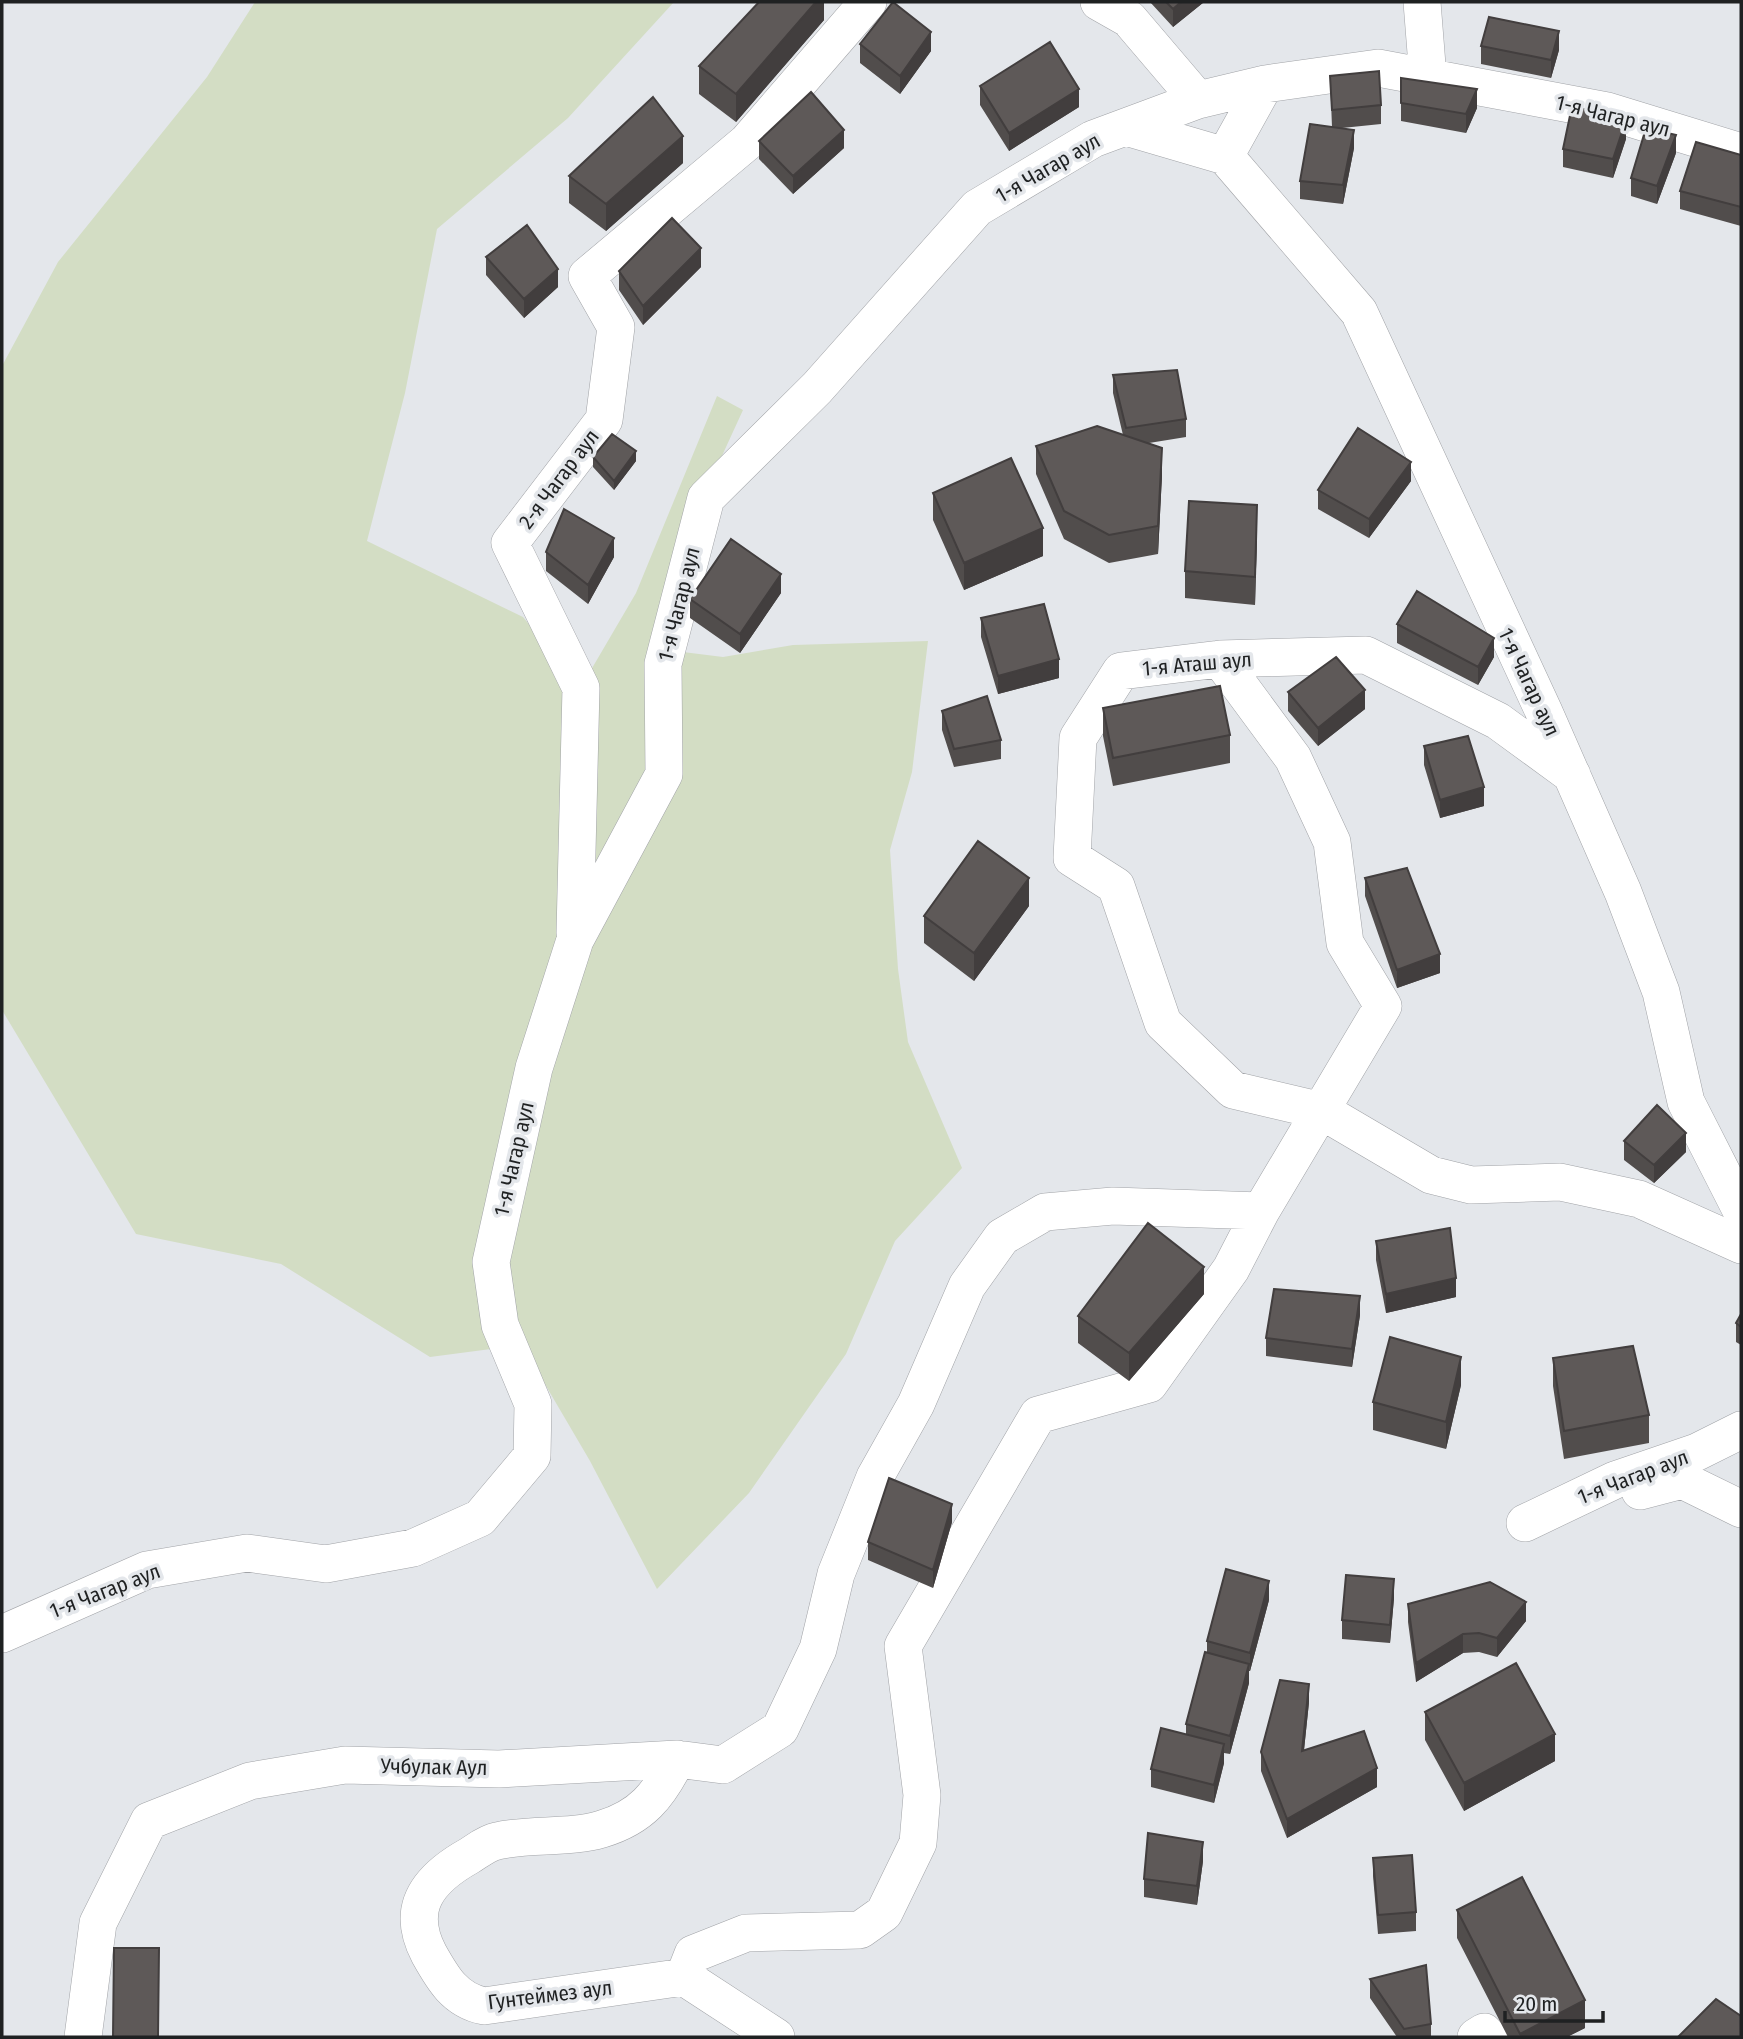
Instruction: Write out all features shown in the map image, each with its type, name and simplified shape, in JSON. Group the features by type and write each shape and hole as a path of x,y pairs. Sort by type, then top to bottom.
{"street":[{"name":"2-я Чагар аул","path":"575,940 581,688 510,543 604,420 616,327 587,276 747,142 868,2"},
{"path":"1099,2 1129,19 1198,100"},
{"path":"1422,2 1428,78"},
{"name":"1-я Чагар аул","path":"2,1634 147,1570 247,1553 326,1564 412,1548 480,1518 531,1456 533,1404 499,1325 491,1262 534,1068 575,940 664,774 663,664 706,498 817,388 977,208 1093,139 1198,100 1265,85 1378,68 1607,111 1741,152"},
{"path":"1126,127 1225,156 1265,85"},
{"name":"1-я Чагар аул","path":"1225,156 1359,312 1623,892 1661,992 1686,1102 1741,1210"},
{"name":"1-я Аташ аул","path":"1322,1111 1233,1090 1163,1023 1116,886 1072,858 1078,738 1121,671 1220,659 1366,655 1498,721 1572,775"},
{"path":"776,2037 684,1977 693,1954 746,1933 860,1930 884,1913 918,1843 922,1795 902,1646 1038,1415 1149,1384 1231,1269 1261,1210 1383,1006 1345,943 1332,842 1293,758 1220,659"},
{"path":"1322,1111 1431,1175 1471,1185 1560,1182 1626,1196 1741,1245"},
{"name":"Учбулак Аул","path":"83,2037 98,1923 149,1821 250,1781 345,1766 499,1769 677,1759 723,1765 780,1729 818,1649 836,1574 875,1477 916,1404 967,1286 1002,1237 1045,1212 1113,1206 1261,1210"},
{"name":"1-я Чагар аул","path":"1741,1430 1697,1452 1615,1480 1525,1523 1682,1480 1741,1509"},
{"name":"Гунтеймез аул","path":"677,1759 651,1803 629,1816 601,1829 495,1841 457,1863 426,1888 418,1923 423,1941 455,1993 468,2003 484,2006 684,1977"}],"green space":[{"path":"255,2 674,2 568,118 437,229 405,393 367,541 523,617 581,687 636,593 717,396 743,410 693,519 667,650 723,657 793,645 928,641 912,772 890,850 898,969 908,1042 962,1168 895,1241 846,1354 749,1493 657,1589 590,1461 522,1345 430,1357 281,1264 136,1234 2,1010 2,366 58,262 207,77"}],"building":[{"path":"759,2 816,2 736,94 699,66"},
{"path":"893,2 931,32 900,76 860,44"},
{"path":"1166,2 1181,2 1173,9"},
{"path":"1489,17 1559,31 1551,60 1481,46"},
{"path":"1050,42 1079,89 1009,133 980,86"},
{"path":"1379,71 1381,105 1332,110 1330,76"},
{"path":"1401,78 1477,89 1466,114 1401,103"},
{"path":"811,92 844,130 793,176 759,141"},
{"path":"653,97 683,136 606,204 569,176"},
{"path":"1572,106 1626,120 1613,159 1563,149"},
{"path":"1310,124 1354,130 1343,185 1300,181"},
{"path":"1646,128 1676,135 1657,186 1631,178"},
{"path":"1696,142 1741,155 1741,207 1680,191"},
{"path":"672,218 701,248 643,306 619,271"},
{"path":"527,225 558,269 524,299 486,257"},
{"path":"1177,370 1186,419 1126,428 1113,375"},
{"path":"1097,426 1162,448 1158,526 1109,535 1064,511 1036,446"},
{"path":"1358,428 1411,462 1369,519 1318,490"},
{"path":"612,434 636,451 614,481 593,457"},
{"path":"1011,458 1043,528 964,563 933,493"},
{"path":"1189,501 1257,505 1255,577 1185,571"},
{"path":"564,509 614,538 588,585 546,552"},
{"path":"731,539 781,574 740,634 690,599"},
{"path":"1417,591 1494,638 1478,667 1397,624"},
{"path":"1044,604 1059,659 998,676 981,618"},
{"path":"1336,657 1365,690 1318,728 1288,692"},
{"path":"1220,686 1230,735 1113,758 1103,708"},
{"path":"987,696 1001,740 954,749 942,711"},
{"path":"1468,736 1484,787 1440,800 1424,746"},
{"path":"978,841 1029,878 974,953 924,916"},
{"path":"1407,868 1440,954 1397,970 1365,878"},
{"path":"1657,1105 1686,1133 1654,1165 1624,1141"},
{"path":"1148,1223 1204,1267 1129,1353 1078,1316"},
{"path":"1450,1228 1456,1278 1386,1294 1376,1241"},
{"path":"1274,1289 1360,1296 1352,1349 1266,1338"},
{"path":"1741,1314 1741,1327 1736,1323"},
{"path":"1390,1337 1461,1357 1446,1422 1373,1402"},
{"path":"1633,1346 1649,1415 1564,1431 1553,1358"},
{"path":"889,1478 952,1504 933,1570 868,1542"},
{"path":"1226,1569 1269,1581 1250,1653 1207,1641"},
{"path":"1346,1575 1394,1579 1390,1625 1342,1620"},
{"path":"1490,1582 1526,1602 1497,1638 1479,1633 1463,1634 1416,1663 1408,1604"},
{"path":"1205,1652 1249,1664 1230,1736 1186,1724"},
{"path":"1516,1663 1555,1734 1464,1783 1425,1712"},
{"path":"1280,1680 1309,1684 1302,1751 1364,1731 1377,1768 1287,1819 1261,1752"},
{"path":"1161,1728 1224,1744 1214,1785 1151,1769"},
{"path":"1148,1833 1203,1842 1197,1886 1144,1879"},
{"path":"1412,1855 1416,1912 1378,1915 1373,1858"},
{"path":"1522,1877 1585,2000 1520,2034 1457,1910"},
{"path":"114,1948 159,1948 158,2037 113,2037"},
{"path":"1426,1965 1431,2024 1404,2029 1370,1979"},
{"path":"1716,1999 1741,2016 1741,2037 1678,2037"}]}
